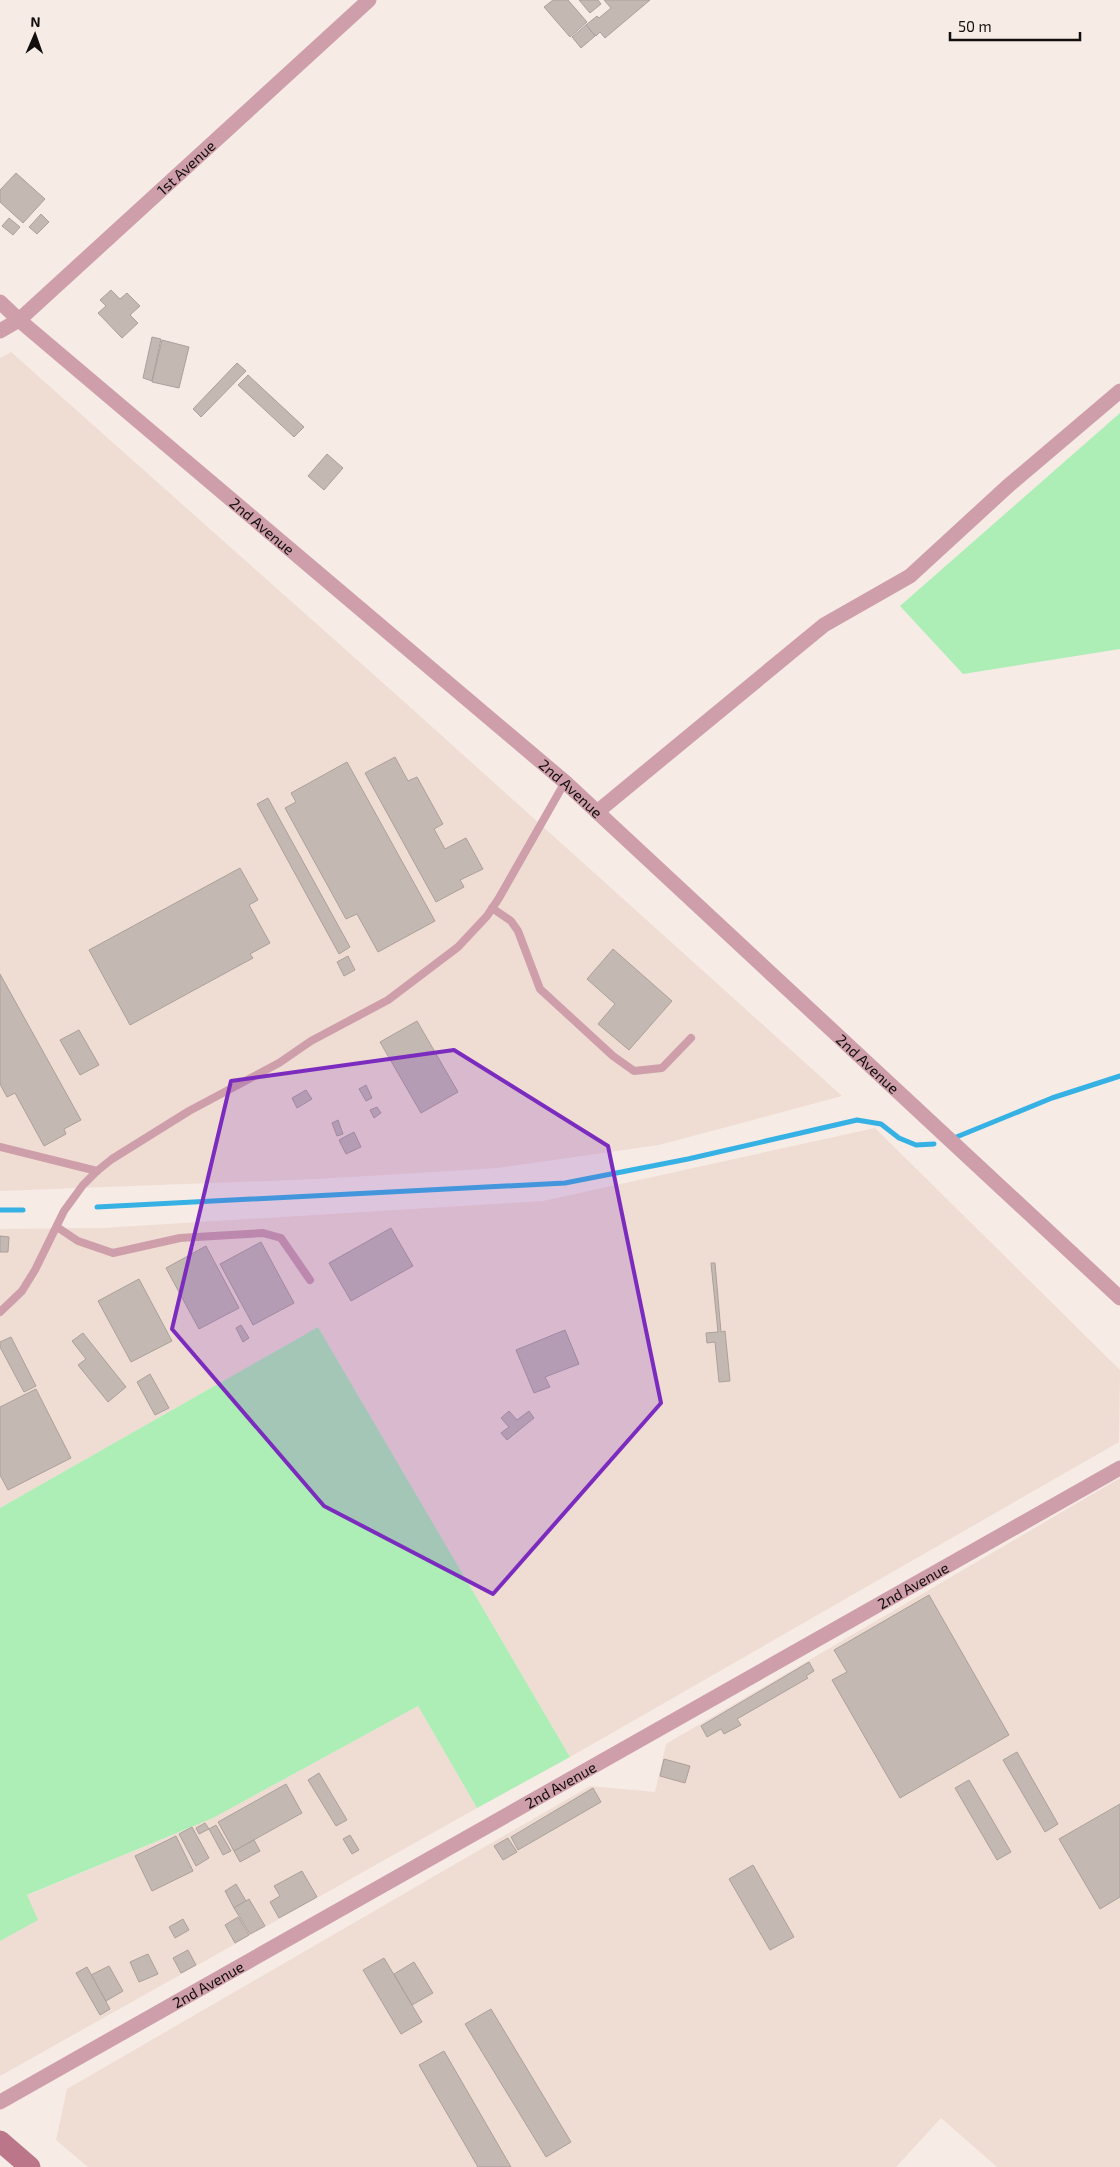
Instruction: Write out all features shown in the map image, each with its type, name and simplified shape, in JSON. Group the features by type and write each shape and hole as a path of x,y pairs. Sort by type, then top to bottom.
{"main road":[{"path":"0,2141 30,2167"}],"street":[{"name":"1st Avenue","path":"0,331 19,320 369,0"},
{"name":"2nd Avenue","path":"0,302 565,782 1120,1298"},
{"path":"597,812 824,625 865,604 910,576 1008,486 1120,391"},
{"name":"2nd Avenue","path":"0,2102 1120,1468"}],"lane":[{"path":"0,1312 22,1291 36,1270 64,1211 84,1185 112,1159 189,1111 279,1062 311,1041 388,1000 458,947 476,929 516,872 565,782"},
{"path":"492,908 511,921 518,931 540,989 613,1056 634,1071 662,1068 691,1038"},
{"path":"0,1146 97,1172"},
{"path":"57,1227 78,1241 112,1253 189,1237 263,1233 281,1238 310,1280"}],"highlighted area":[{"path":"454,1050 608,1146 661,1403 493,1594 324,1506 172,1329 231,1081"}],"shaded area":[{"path":"11,352 401,699 842,1096 659,1145 498,1168 317,1179 0,1191 0,358"},
{"path":"875,1128 1120,1370 1119,1442 570,1757 318,1327 0,1508 0,1229 103,1228 543,1201"},
{"path":"1120,1478 1120,2167 997,2167 941,2118 896,2167 88,2167 56,2140 67,2089 590,1786 655,1792 666,1744"},
{"path":"418,1706 477,1808 0,2076 0,1941 37,1920 26,1896 213,1818"}],"green space":[{"path":"1120,413 1120,649 963,674 900,606"},
{"path":"318,1327 570,1757 477,1808 418,1706 213,1818 27,1895 38,1920 0,1941 0,1508"}],"building":[{"path":"553,0 568,0 587,22 570,37 544,7"},
{"path":"579,0 598,0 601,4 590,13"},
{"path":"604,0 650,0 605,38 600,32 596,36 586,25 597,16 599,18 611,8"},
{"path":"586,25 595,36 581,48 572,37"},
{"path":"16,173 45,199 23,223 0,202 0,190"},
{"path":"41,214 49,222 37,234 29,227"},
{"path":"9,218 20,227 13,235 2,226"},
{"path":"111,290 120,299 127,293 140,306 130,315 138,323 122,338 98,313 106,306 100,300"},
{"path":"152,337 161,339 152,381 143,378"},
{"path":"162,340 189,347 179,388 152,382"},
{"path":"237,363 246,371 201,417 193,409"},
{"path":"248,375 304,427 294,437 238,385"},
{"path":"327,454 343,468 324,490 308,476"},
{"path":"395,757 408,781 417,777 443,824 434,829 445,849 466,838 483,869 460,880 464,887 436,902 365,773"},
{"path":"347,762 435,921 378,952 357,914 346,919 285,808 296,802 291,793"},
{"path":"268,798 350,947 339,954 257,804"},
{"path":"240,868 258,900 249,905 270,943 250,954 253,958 130,1025 89,950"},
{"path":"613,949 672,1001 629,1050 598,1024 615,1004 587,979"},
{"path":"348,956 355,970 344,976 337,962"},
{"path":"0,974 81,1120 64,1129 66,1134 44,1146 15,1093 7,1097 0,1084"},
{"path":"417,1021 458,1092 421,1113 380,1042"},
{"path":"79,1030 99,1065 80,1075 60,1040"},
{"path":"366,1085 372,1098 366,1101 359,1089"},
{"path":"306,1090 312,1099 297,1108 292,1098"},
{"path":"377,1107 381,1113 374,1118 370,1110"},
{"path":"338,1120 343,1134 337,1136 332,1123"},
{"path":"354,1132 361,1147 346,1154 339,1140"},
{"path":"391,1228 413,1266 351,1301 329,1263"},
{"path":"0,1236 9,1237 8,1252 0,1252"},
{"path":"261,1242 294,1303 253,1325 220,1264"},
{"path":"206,1246 239,1308 199,1329 166,1268"},
{"path":"711,1263 715,1263 721,1332 725,1331 730,1381 719,1382 715,1342 707,1343 706,1333 718,1332"},
{"path":"139,1279 172,1341 131,1362 98,1301"},
{"path":"241,1325 249,1338 243,1342 236,1328"},
{"path":"565,1330 579,1364 545,1377 550,1387 534,1393 516,1350"},
{"path":"83,1333 126,1387 108,1402 78,1365 86,1359 72,1341"},
{"path":"11,1337 36,1386 24,1392 0,1347 0,1342"},
{"path":"150,1374 169,1408 155,1415 137,1382"},
{"path":"36,1389 71,1458 8,1490 0,1475 0,1407"},
{"path":"509,1411 517,1420 529,1411 534,1418 507,1440 501,1433 509,1427 501,1418"},
{"path":"929,1595 1009,1735 900,1798 832,1680 847,1672 834,1650"},
{"path":"809,1662 814,1671 806,1676 808,1678 737,1719 741,1725 724,1734 721,1729 707,1737 701,1726"},
{"path":"1017,1752 1058,1824 1045,1832 1003,1760"},
{"path":"664,1759 690,1766 685,1783 660,1776"},
{"path":"319,1773 347,1820 336,1826 308,1780"},
{"path":"969,1780 1011,1852 997,1860 955,1788"},
{"path":"286,1784 302,1813 234,1851 218,1822"},
{"path":"593,1788 601,1802 518,1850 511,1837"},
{"path":"1120,1804 1120,1897 1100,1909 1059,1839"},
{"path":"205,1823 209,1829 199,1834 196,1828"},
{"path":"216,1825 231,1851 223,1855 209,1829"},
{"path":"192,1827 209,1858 196,1866 179,1834"},
{"path":"350,1835 359,1850 352,1854 343,1839"},
{"path":"176,1836 193,1871 152,1891 135,1856"},
{"path":"508,1838 517,1852 503,1860 494,1846"},
{"path":"254,1840 260,1851 240,1862 234,1851"},
{"path":"753,1865 794,1937 770,1950 729,1879"},
{"path":"302,1871 317,1897 279,1918 270,1902 280,1896 274,1886"},
{"path":"236,1884 246,1901 234,1908 225,1891"},
{"path":"249,1899 265,1926 250,1934 234,1908"},
{"path":"238,1917 249,1935 235,1943 225,1925"},
{"path":"183,1919 189,1930 175,1938 169,1927"},
{"path":"188,1950 196,1965 181,1973 173,1958"},
{"path":"148,1954 158,1974 139,1982 130,1962"},
{"path":"384,1958 422,2022 401,2034 363,1970"},
{"path":"414,1962 433,1993 412,2005 394,1974"},
{"path":"109,1966 123,1991 106,2001 91,1975"},
{"path":"87,1967 110,2009 100,2015 76,1973"},
{"path":"491,2009 571,2142 546,2157 465,2024"},
{"path":"444,2051 511,2167 478,2167 419,2065"}],"waterway":[{"path":"954,1138 1052,1098 1120,1076"},
{"path":"97,1207 565,1183 688,1159 857,1120 881,1124 899,1138 916,1145 934,1144"},
{"path":"0,1210 23,1210"}]}
